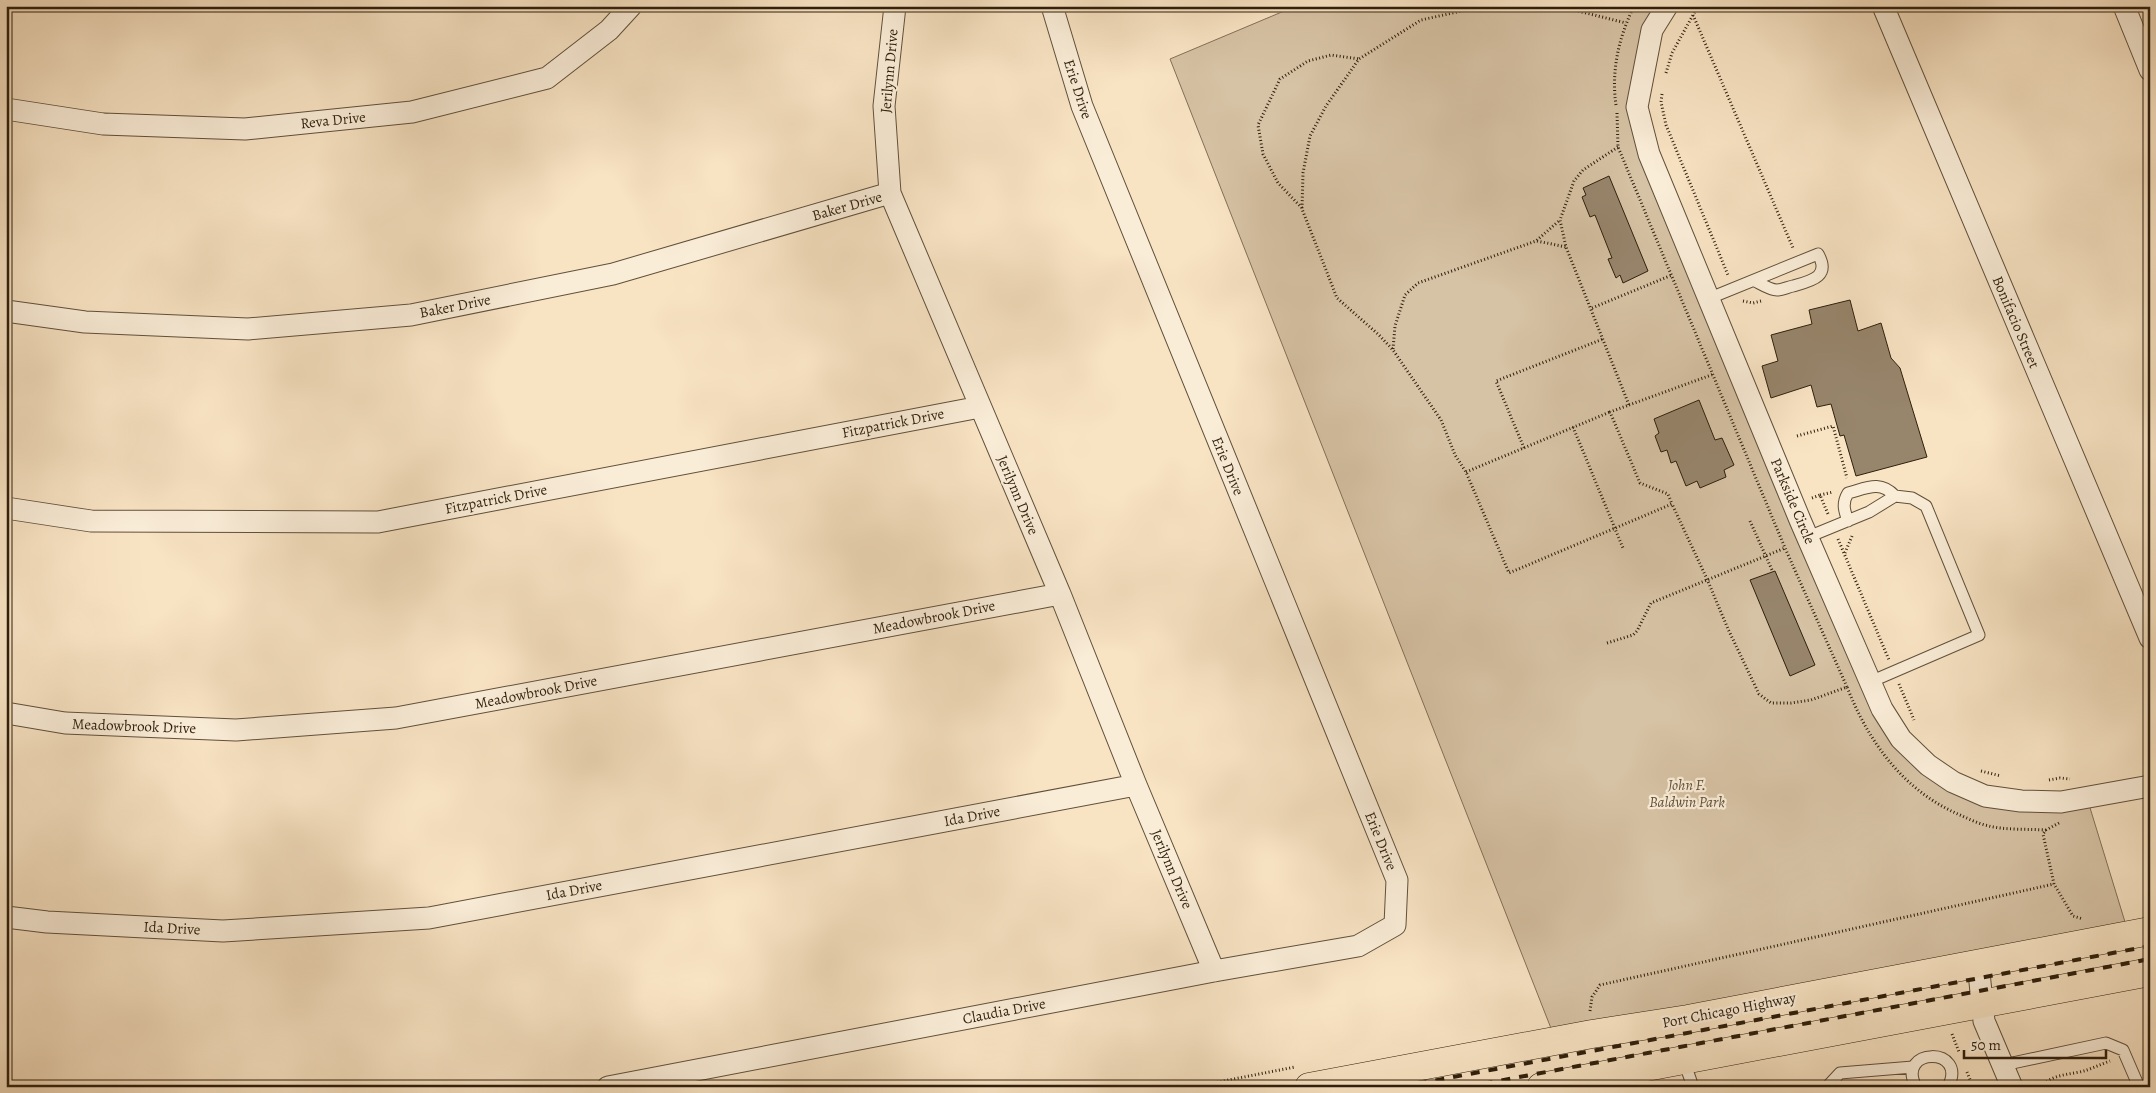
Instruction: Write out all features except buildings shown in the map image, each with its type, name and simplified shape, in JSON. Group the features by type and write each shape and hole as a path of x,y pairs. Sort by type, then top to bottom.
{"main road":[{"name":"Port Chicago Highway","path":"1309,1087 1592,1034 1681,1020 2150,931"},
{"path":"1541,1087 2150,972"},
{"path":"1681,1020 1684,1061"}],"street":[{"name":"Reva Drive","path":"6,109 103,124 244,129 412,112 547,78 610,30 631,6"},
{"name":"Jerilynn Drive","path":"895,6 884,106 890,193 1060,594 1136,785 1214,971"},
{"name":"Erie Drive","path":"1052,6 1082,106 1397,880 1395,924"},
{"name":"Parkside Circle","path":"1667,6 1652,30 1637,107 1649,154 1808,537 1882,709 1900,738 1928,765 1953,782 1985,796 2021,801 2061,802 2150,786"},
{"name":"Bonifacio Street","path":"1883,6 2150,638"},
{"path":"2124,6 2150,70"},
{"name":"Baker Drive","path":"6,311 85,322 248,329 411,315 613,274 890,193"},
{"name":"Fitzpatrick Drive","path":"6,508 91,521 378,522 980,407"},
{"name":"Meadowbrook Drive","path":"6,713 65,723 236,730 396,718 1060,594"},
{"name":"Ida Drive","path":"6,917 47,922 223,931 429,918 1136,785"},
{"name":"Claudia Drive","path":"608,1087 1214,971 1358,946 1395,924"},
{"path":"1978,963 1984,1021 2012,1087"}],"lane":[{"path":"1710,298 1818,254 1823,262 1821,272 1817,278 1807,282 1776,290 1755,281"},
{"path":"1848,521 1844,509 1844,500 1848,493 1874,486 1887,488 1895,496 1912,498 1926,506 1979,635 1894,670 1870,682"},
{"path":"1808,537 1869,512 1895,496"},
{"path":"2003,1065 2106,1043 2123,1050 2139,1087"},
{"path":"1916,1087 1913,1080 1914,1067 1918,1061 1929,1055 1942,1058 1947,1063 1951,1075 1948,1087"},
{"path":"1684,1061 1693,1087"},
{"path":"1826,1087 1840,1073 1914,1067"}],"path":[{"path":"1302,209 1302,173 1310,136 1326,106 1359,59 1421,20 1484,6"},
{"path":"1558,6 1626,23 1634,6"},
{"path":"1664,79 1672,53 1698,6"},
{"path":"1693,15 1790,245 1800,261"},
{"path":"1359,59 1331,55 1308,61 1280,79 1258,125 1263,154 1278,183 1302,209 1337,298 1380,335 1393,350 1441,420 1455,454 1466,472 1509,573 1672,504"},
{"path":"1663,87 1661,102 1666,125 1734,289"},
{"path":"1393,350 1394,326 1405,295 1418,284 1536,241 1560,220 1574,181 1583,170 1618,147"},
{"path":"1560,220 1566,247 1592,308 1629,405"},
{"path":"1536,241 1566,247"},
{"path":"1592,308 1672,275"},
{"path":"1524,448 1496,381 1603,338"},
{"path":"1466,472 1610,412 1714,374"},
{"path":"1610,412 1640,483 1668,494 1759,694 1771,703 1791,703 1811,700 1847,687 1868,734 1905,780 1925,796 1949,810 1990,827 2046,830 2061,822"},
{"path":"1796,436 1833,426 1849,486"},
{"path":"1573,427 1623,548"},
{"path":"1804,501 1820,495 1916,724"},
{"path":"1750,521 1772,570"},
{"path":"1607,642 1633,635 1638,631 1651,603 1785,548"},
{"path":"1976,769 2010,779"},
{"path":"2043,781 2060,778 2076,781"},
{"path":"2046,830 2043,834 2054,884 2073,916 2089,921"},
{"path":"1592,1034 1590,1009 1592,996 1600,984 2054,884"},
{"path":"2042,1087 2044,1083 2061,1075 2085,1071 2113,1060"}],"green space":[{"name":"John F. Baldwin Park","path":"1296,6 1667,6 1637,107 1901,738 1985,796 2087,798 2129,935 1556,1041 1170,59"}],"railway":[{"path":"1400,1087 2150,946"},
{"path":"1466,1087 2150,959"}]}
